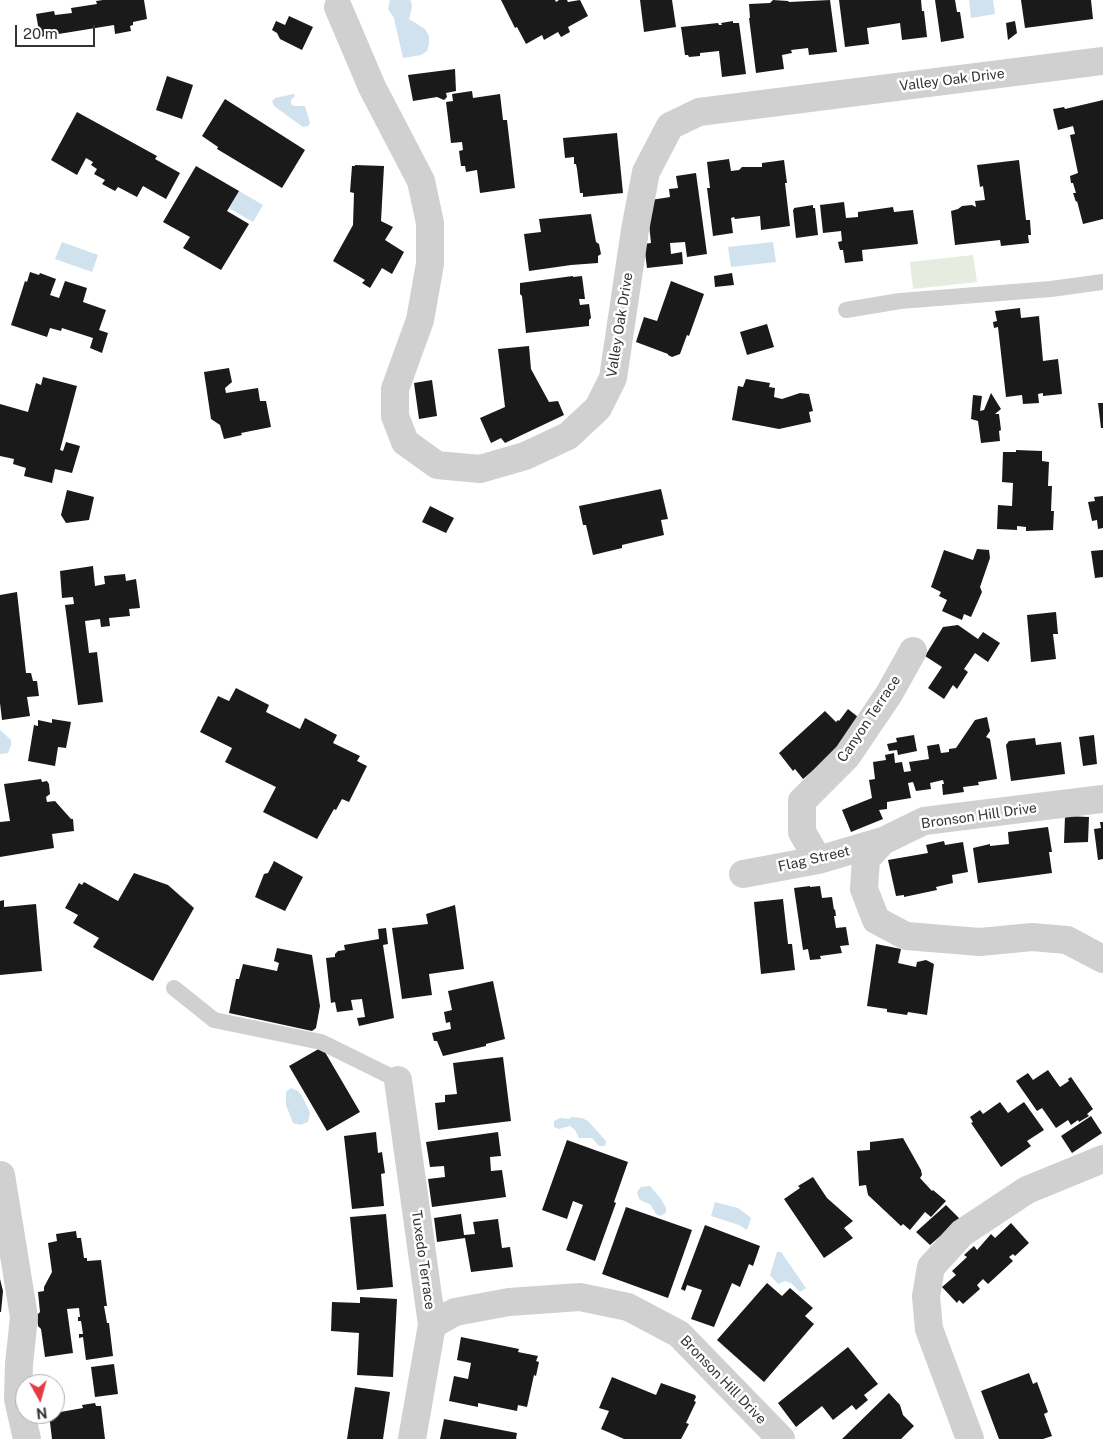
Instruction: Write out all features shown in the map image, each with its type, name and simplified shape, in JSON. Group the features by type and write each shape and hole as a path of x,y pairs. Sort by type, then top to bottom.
{"street":[{"name":"Valley Oak Drive","path":"338,7 372,87 422,180 430,223 430,264 420,320 395,389 395,416 405,442 438,465 480,469 525,456 568,436 598,408 613,378 635,230 646,172 670,126 699,112 1103,61"},
{"name":"Canyon Terrace","path":"818,860 802,832 802,801 847,756 889,694 913,651"},
{"name":"Bronson Hill Drive","path":"1103,799 924,821 884,840 866,859 864,889 876,920 906,936 980,942 1032,937 1067,940 1103,959"},
{"name":"Flag Street","path":"743,874 818,860 884,840"},
{"name":"Tuxedo Terrace","path":"398,1080 432,1325 412,1439"},
{"path":"970,1439 929,1329 926,1296 931,1267 962,1232 1027,1190 1103,1159"},
{"path":"1,1175 24,1317 19,1364 18,1400 27,1439"},
{"name":"Bronson Hill Drive","path":"432,1325 455,1312 509,1302 580,1297 628,1307 679,1334 781,1439"}],"lane":[{"path":"846,310 900,301 1051,289 1103,282"},
{"path":"174,988 214,1020 321,1042 398,1080"}],"shaded area":[{"path":"973,255 977,282 913,289 910,262"}],"water":[{"path":"390,0 411,1 412,7 409,19 425,29 429,36 427,51 421,55 403,58 394,18 388,9"},
{"path":"969,0 993,0 995,14 971,18"},
{"path":"294,94 295,96 291,100 291,104 294,106 305,106 310,123 308,126 303,127 274,106 272,101 275,98"},
{"path":"239,191 263,205 253,222 229,208"},
{"path":"62,242 98,255 92,272 55,259"},
{"path":"773,242 776,262 731,267 728,247"},
{"path":"0,730 11,740 8,753 0,754"},
{"path":"291,1088 298,1091 302,1096 310,1113 308,1122 300,1125 293,1123 286,1105 286,1092"},
{"path":"572,1117 588,1121 606,1141 605,1146 599,1146 592,1138 579,1138 575,1130 570,1126 559,1129 554,1127 554,1121 560,1118 569,1119"},
{"path":"650,1186 666,1208 666,1212 660,1216 656,1214 650,1204 639,1199 637,1192 640,1188"},
{"path":"715,1202 738,1208 750,1217 747,1230 739,1225 711,1216"},
{"path":"777,1252 781,1252 806,1288 800,1292 791,1283 785,1281 778,1284 770,1275"}],"building":[{"path":"144,0 147,19 133,22 133,25 130,26 131,31 115,34 114,25 40,37 36,14 54,11 55,15 72,13 71,8 97,4 96,1"},
{"path":"501,0 555,0 556,2 567,0 568,2 580,0 588,16 568,27 570,32 561,37 558,32 544,40 542,35 526,44 517,27 515,28"},
{"path":"640,0 672,0 676,27 644,32"},
{"path":"773,0 789,2 830,0 837,52 809,55 808,48 791,50 792,53 782,55 784,69 756,73 749,4 770,3"},
{"path":"839,0 921,0 927,37 902,40 900,23 867,28 869,44 845,47"},
{"path":"935,0 955,0 957,12 960,12 964,38 941,42"},
{"path":"1021,0 1091,0 1093,19 1025,28"},
{"path":"289,16 313,27 302,50 280,39 277,33 272,30 276,21 285,25"},
{"path":"733,21 733,23 739,23 746,74 722,77 719,51 700,53 700,56 689,57 685,55 681,27 718,23 722,25 721,23"},
{"path":"1015,21 1017,33 1008,40 1006,23"},
{"path":"455,69 456,91 446,93 447,97 444,100 437,97 413,101 408,75"},
{"path":"167,76 193,85 182,119 156,110"},
{"path":"472,91 473,98 500,94 503,120 507,120 515,188 480,193 477,170 466,172 465,166 461,166 459,151 463,150 462,142 451,143 446,102 453,101 452,94"},
{"path":"225,99 305,150 282,188 217,149 218,147 202,136"},
{"path":"1103,100 1103,219 1083,224 1073,193 1076,193 1070,176 1078,173 1070,135 1075,134 1073,126 1058,130 1053,109 1064,107 1065,109"},
{"path":"77,112 157,156 155,159 180,173 166,199 143,186 137,197 118,187 115,191 102,184 105,180 94,174 97,169 91,165 93,162 86,158 77,175 51,160"},
{"path":"617,133 623,193 583,197 583,193 580,193 574,157 565,158 563,138"},
{"path":"729,159 731,171 739,170 742,167 762,167 762,163 784,160 790,226 761,230 760,216 735,219 734,217 731,218 733,233 713,236 707,188 710,188 707,162"},
{"path":"1019,160 1026,220 1030,220 1031,235 1028,235 1029,243 1001,246 1000,240 955,245 951,211 962,206 972,205 976,207 975,201 985,200 983,186 980,187 977,165"},
{"path":"196,166 239,191 227,211 249,224 221,270 183,248 190,237 163,222"},
{"path":"352,166 384,166 381,221 393,227 385,240 404,252 392,274 382,268 370,288 362,283 365,280 333,261 353,225 354,193 350,192"},
{"path":"696,173 707,254 687,257 685,242 670,243 671,254 682,252 683,264 647,268 644,244 651,243 647,205 651,200 670,197 669,189 678,188 676,176"},
{"path":"844,202 846,218 858,217 858,212 893,207 894,212 913,210 918,244 862,250 863,261 845,263 843,250 840,250 838,242 842,241 841,231 823,233 820,205"},
{"path":"813,205 818,235 796,238 794,208"},
{"path":"591,214 596,242 599,244 601,254 598,256 598,263 529,271 524,234 541,232 539,219"},
{"path":"30,272 39,275 40,273 56,279 50,295 59,298 65,281 87,288 83,302 106,310 99,330 108,333 102,353 90,348 93,338 62,328 61,331 50,328 47,337 11,325 25,281 27,282"},
{"path":"732,273 734,285 715,287 714,276"},
{"path":"582,276 585,299 579,299 580,305 589,304 591,318 589,326 526,333 520,283"},
{"path":"671,281 704,294 689,336 687,335 680,354 672,357 636,342 644,317 657,321"},
{"path":"1020,308 1021,318 1039,316 1043,361 1058,359 1062,394 1043,396 1043,393 1038,394 1039,403 1023,404 1022,395 1006,397 998,327 994,328 993,322 997,321 995,311"},
{"path":"767,324 774,347 747,355 740,332"},
{"path":"529,346 531,369 549,402 558,401 564,415 505,443 501,438 491,443 480,418 505,407 498,349"},
{"path":"229,368 232,382 225,388 226,393 258,388 260,401 266,401 271,427 241,433 242,435 224,439 220,425 211,419 204,372"},
{"path":"43,377 77,386 60,450 63,451 66,442 80,446 72,473 55,469 52,483 24,476 26,468 13,464 14,459 0,456 0,404 28,412 36,383 41,385"},
{"path":"746,379 770,383 769,387 775,388 774,397 782,399 800,393 809,394 813,411 809,412 811,422 779,429 732,420 738,386 743,387"},
{"path":"432,380 437,416 419,419 414,383"},
{"path":"991,393 1001,409 995,414 999,414 1000,441 981,443 978,421 971,419 973,395 982,396 980,411 984,410"},
{"path":"1098,403 1103,403 1103,428 1101,428"},
{"path":"1016,450 1042,451 1042,461 1049,462 1048,486 1052,486 1051,511 1054,511 1053,530 1026,531 1026,527 1017,526 1017,530 997,529 998,505 1012,506 1013,483 1002,482 1003,452 1016,452"},
{"path":"661,489 668,519 661,520 664,535 622,545 622,548 593,555 586,525 583,525 579,506"},
{"path":"67,490 94,497 89,520 66,523 61,515"},
{"path":"1103,496 1103,528 1098,529 1097,520 1092,521 1088,502 1095,501 1094,497"},
{"path":"430,506 454,518 446,533 422,522"},
{"path":"977,549 989,550 990,558 980,587 982,592 971,617 964,614 962,620 942,611 947,600 939,596 941,592 931,587 944,550 973,560"},
{"path":"1103,550 1103,577 1095,578 1091,551"},
{"path":"93,566 95,586 105,584 104,576 125,574 126,581 136,579 140,608 129,609 130,616 109,618 110,626 101,627 100,619 85,621 89,653 97,652 103,702 78,705 65,605 74,604 73,597 62,598 60,571"},
{"path":"17,592 26,673 31,673 33,681 37,681 39,696 27,697 30,716 2,720 0,703 0,595"},
{"path":"1056,612 1058,634 1053,634 1056,659 1031,662 1027,615"},
{"path":"958,625 978,639 983,632 1000,643 988,662 975,653 964,669 968,672 957,689 953,685 944,699 928,688 942,667 925,656 943,627"},
{"path":"236,688 269,705 266,712 300,729 305,718 337,735 333,743 360,756 357,761 367,766 349,802 342,799 317,839 263,812 276,787 225,762 232,748 200,732 218,696 229,701"},
{"path":"848,709 863,721 841,747 803,779 795,769 793,771 779,753 825,711 836,722 839,721"},
{"path":"987,717 990,731 986,737 990,739 997,779 978,782 979,785 963,787 964,792 943,795 943,780 930,783 931,789 916,791 913,782 908,783 911,798 887,802 887,809 879,810 883,819 851,832 842,810 872,798 869,780 875,779 873,762 886,760 885,755 894,753 895,763 902,762 904,772 911,771 909,762 929,759 927,746 939,744 941,753 949,752 949,749 956,748 975,720"},
{"path":"52,719 71,722 66,748 58,747 55,766 28,761 34,725 38,726 38,720 52,723"},
{"path":"914,735 917,751 898,755 897,750 889,751 887,744 897,742 896,738"},
{"path":"1094,735 1097,764 1083,766 1079,737"},
{"path":"1035,738 1036,745 1061,742 1065,774 1011,781 1006,745 1009,741"},
{"path":"41,779 42,782 47,781 49,784 50,794 46,797 47,802 55,801 73,819 74,831 52,834 54,848 0,857 0,822 10,821 4,784"},
{"path":"1065,816 1089,817 1088,842 1064,843"},
{"path":"1100,822 1103,822 1103,859 1098,860 1094,829 1101,828"},
{"path":"1048,827 1052,852 1049,852 1052,873 978,883 973,848 990,844 990,846 1009,844 1008,832"},
{"path":"944,841 945,845 963,842 968,872 952,875 953,883 936,887 937,890 904,897 904,895 896,896 888,860 928,853 926,845"},
{"path":"274,861 303,877 285,911 255,897 264,874 268,873"},
{"path":"134,873 168,885 194,908 153,981 93,947 99,938 73,923 78,915 65,908 79,883 82,885 84,882 118,901"},
{"path":"820,886 822,898 832,897 836,916 834,916 836,928 846,927 849,945 840,946 842,953 820,956 821,959 810,960 808,949 803,950 794,888"},
{"path":"783,899 788,944 792,944 795,970 761,974 754,902"},
{"path":"4,900 4,907 36,904 42,971 0,975 0,901"},
{"path":"455,905 464,969 429,974 432,995 402,999 392,928 428,924 426,914"},
{"path":"386,928 388,944 383,945 394,1018 359,1026 357,1018 365,1017 362,999 351,1000 353,1010 337,1012 335,1002 331,1003 326,958 335,957 338,951 345,950 344,945 379,939 378,929"},
{"path":"876,944 901,949 898,963 916,967 917,962 926,960 934,964 927,1015 908,1012 907,1015 887,1012 887,1009 867,1006"},
{"path":"277,948 312,955 320,1006 316,1028 312,1031 229,1013 236,979 239,979 243,964 277,971 279,963 274,961"},
{"path":"493,981 505,1039 486,1044 486,1046 443,1056 437,1041 434,1041 432,1033 451,1029 450,1022 446,1023 444,1012 452,1010 448,991"},
{"path":"322,1047 360,1112 327,1131 289,1066"},
{"path":"503,1057 511,1121 438,1130 435,1103 445,1102 445,1095 457,1094 453,1063"},
{"path":"1048,1070 1060,1087 1069,1081 1068,1079 1071,1077 1093,1109 1087,1114 1089,1116 1071,1125 1068,1120 1056,1128 1042,1108 1037,1111 1016,1081 1028,1073 1033,1080"},
{"path":"1000,1102 1008,1113 1024,1102 1044,1130 1027,1141 1031,1146 1001,1167 971,1123 973,1122 970,1117 980,1110 983,1114"},
{"path":"1091,1116 1102,1133 1072,1153 1061,1136"},
{"path":"376,1132 378,1153 382,1152 385,1173 381,1174 384,1206 352,1209 344,1136"},
{"path":"498,1132 501,1156 490,1157 491,1171 502,1170 506,1197 432,1207 428,1179 445,1177 444,1166 430,1167 426,1142"},
{"path":"903,1138 921,1170 922,1175 920,1178 932,1191 946,1201 931,1217 925,1212 910,1230 903,1224 901,1226 868,1195 866,1185 859,1186 857,1151 870,1150 870,1142"},
{"path":"567,1140 628,1162 614,1202 616,1203 595,1261 566,1250 583,1205 573,1201 567,1219 542,1210"},
{"path":"813,1177 827,1198 853,1221 844,1228 853,1238 824,1258 784,1199 800,1188 798,1186"},
{"path":"946,1205 960,1219 930,1245 916,1232"},
{"path":"626,1207 692,1230 668,1298 602,1274"},
{"path":"386,1214 393,1287 357,1290 350,1217"},
{"path":"461,1214 464,1235 475,1234 473,1222 498,1219 502,1248 510,1247 513,1267 471,1272 465,1238 437,1242 434,1218"},
{"path":"1011,1223 1029,1243 1015,1256 1013,1254 1009,1257 1013,1261 988,1284 983,1279 977,1285 980,1289 963,1304 959,1300 957,1303 942,1287 956,1275 952,1271 967,1257 964,1255 974,1246 977,1250 991,1234 995,1238"},
{"path":"705,1225 760,1246 753,1266 749,1264 740,1287 732,1283 714,1327 691,1319 702,1290 687,1285 685,1291 681,1289"},
{"path":"76,1231 77,1238 81,1238 84,1258 87,1258 87,1261 101,1260 107,1306 104,1306 107,1323 109,1323 113,1356 86,1360 83,1337 79,1338 79,1334 83,1334 81,1321 78,1321 78,1317 80,1317 79,1308 67,1309 73,1353 45,1357 37,1315 40,1312 38,1292 44,1291 44,1287 52,1272 48,1243 57,1241 56,1234"},
{"path":"0,1279 3,1291 1,1312 0,1312"},
{"path":"767,1283 782,1296 790,1288 813,1308 805,1316 814,1324 764,1382 717,1340"},
{"path":"360,1297 397,1299 393,1377 357,1375 359,1333 331,1331 332,1302 360,1303"},
{"path":"461,1337 519,1349 518,1352 538,1356 536,1361 539,1362 536,1376 534,1375 527,1407 518,1405 517,1411 478,1403 478,1407 449,1401 454,1376 468,1379 471,1363 457,1360"},
{"path":"848,1347 878,1384 864,1395 868,1400 856,1410 852,1405 833,1420 822,1406 796,1427 778,1403"},
{"path":"114,1364 118,1394 95,1397 91,1367"},
{"path":"1029,1373 1033,1384 1037,1382 1048,1412 1044,1414 1052,1436 1043,1439 999,1439 981,1391"},
{"path":"612,1377 656,1395 661,1383 695,1395 694,1401 696,1402 686,1423 689,1424 681,1439 624,1439 601,1429 609,1411 599,1408"},
{"path":"355,1387 390,1392 383,1439 347,1439"},
{"path":"889,1393 900,1405 903,1415 914,1426 901,1439 842,1439"},
{"path":"95,1403 96,1406 101,1406 105,1439 52,1439 50,1424 65,1424 65,1411 83,1408 82,1405"},
{"path":"444,1419 517,1433 516,1439 440,1439"}]}
